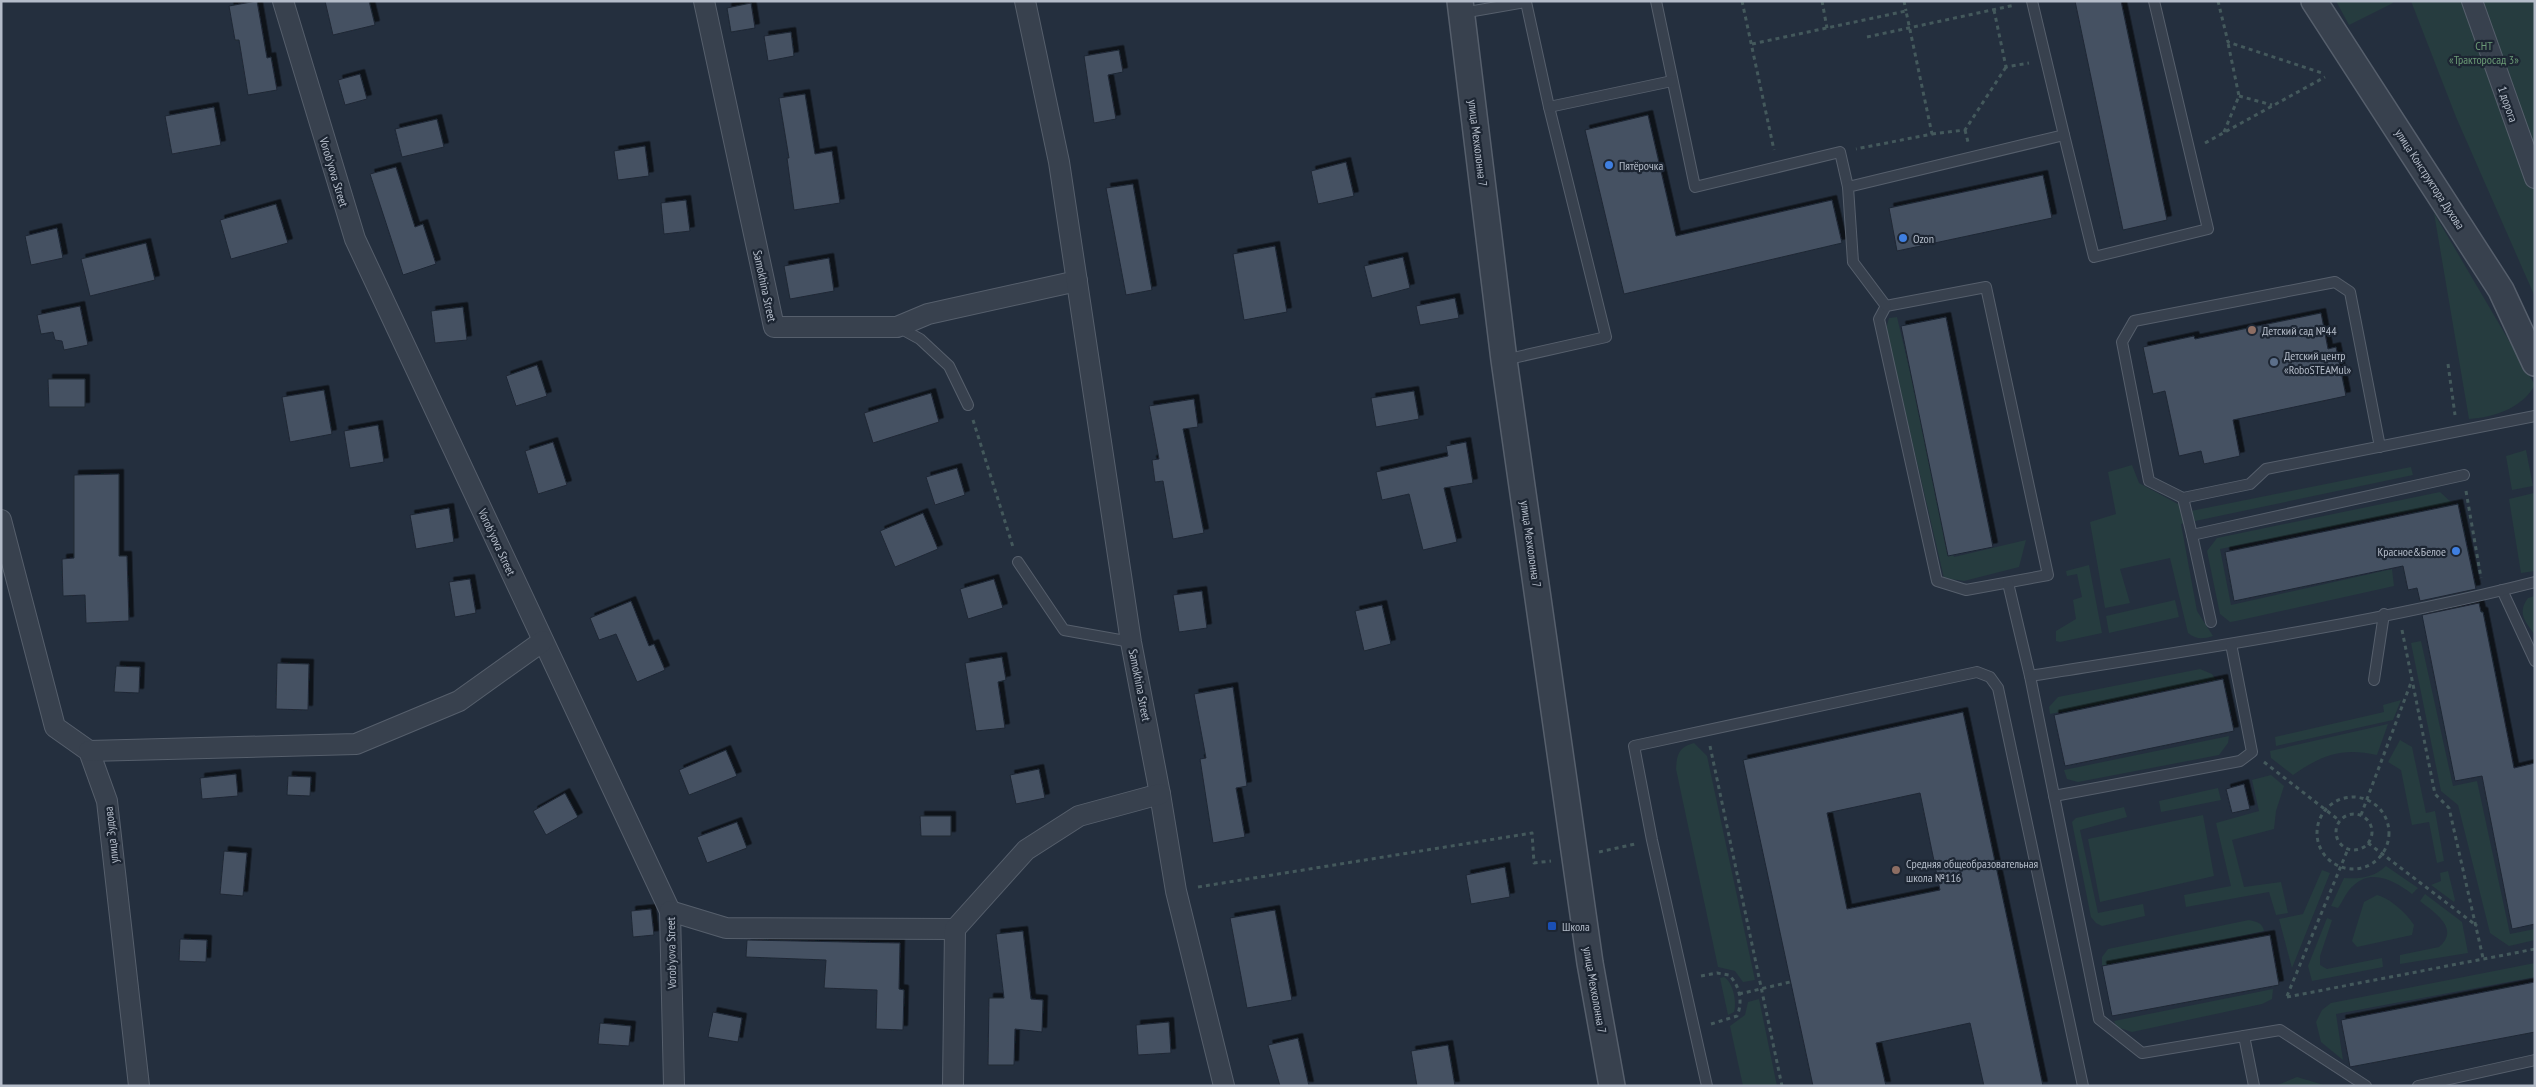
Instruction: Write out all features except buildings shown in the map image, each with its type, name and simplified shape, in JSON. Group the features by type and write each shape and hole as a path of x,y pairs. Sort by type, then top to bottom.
{"street":[{"name":"Vorob'yova Street","path":"283,1 354,240 670,910 674,1086"},
{"name":"Samokhina Street","path":"704,1 774,327 897,327 928,314 1077,281"},
{"name":"Samokhina Street","path":"1025,1 1059,162 1131,642 1160,794 1176,891 1224,1086"},
{"name":"улица Конструктора Духова","path":"2314,1 2501,290 2535,362"},
{"name":"1 дорога","path":"2472,1 2530,152 2535,178"},
{"name":"улица Мехколонна 7","path":"1461,7 1504,360 1590,963 1612,1086"},
{"path":"1,520 55,727 89,751 356,744 459,700 544,641"},
{"name":"улица Зудова","path":"89,751 107,800 139,1086"},
{"path":"953,1086 955,928 1026,850 1079,816 1160,794"},
{"path":"670,910 726,928 955,928"}],"lane":[{"path":"1461,7 1527,1 1549,107 1606,337 1504,360"},
{"path":"1656,1 1695,187 1840,152 1848,187 1853,262 1886,306"},
{"path":"2032,1 2094,257 2208,229 2154,1"},
{"path":"1549,107 1672,80"},
{"path":"1848,187 2064,135"},
{"path":"2380,446 2350,292 2335,282 2134,321 2122,342 2149,481 2183,498 2250,484 2266,469 2535,416"},
{"path":"1986,287 2048,575 1966,590 1937,581 1879,319 1886,306 1986,287"},
{"path":"897,327 920,338 950,366 968,405"},
{"path":"2192,535 2464,475"},
{"path":"2183,498 2211,622"},
{"path":"1018,562 1064,630 1131,642"},
{"path":"2030,676 2231,644 2399,612 2535,582"},
{"path":"2008,583 2030,676 2098,1019 2142,1053 2280,1030 2366,1086"},
{"path":"2502,590 2535,661"},
{"path":"2374,680 2384,614"},
{"path":"2054,796 2240,761 2252,752 2231,644"},
{"path":"1707,1086 1652,840 1634,746 1977,672 1990,677 1998,688 2083,1086"},
{"path":"2244,1036 2254,1086"},
{"path":"2418,1086 2535,1060"}],"path":[{"path":"1742,1 1778,167"},
{"path":"1822,1 1827,28"},
{"path":"1904,1 1932,134"},
{"path":"1867,37 2032,1"},
{"path":"2218,1 2238,96 2224,132"},
{"path":"1994,10 2006,68"},
{"path":"1752,44 1906,11"},
{"path":"2190,151 2324,75 2228,42"},
{"path":"1840,152 1932,134 1965,130 2006,68 2046,59"},
{"path":"2238,96 2273,105"},
{"path":"968,405 1018,562"},
{"path":"2464,475 2482,582"},
{"path":"2399,612 2435,794 2449,808 2483,958"},
{"path":"2361,815 2413,678"},
{"path":"1707,731 1782,1086"},
{"path":"2252,752 2340,821"},
{"path":"2354,796 2367,799 2376,804 2384,813 2388,823 2389,835 2382,854 2372,863 2362,868 2341,867 2327,857 2318,842 2319,820 2332,803 2343,798 2354,796"},
{"path":"2350,814 2361,815 2371,826 2371,837 2368,843 2356,850 2348,849 2342,846 2335,832 2340,821 2350,814"},
{"path":"1176,891 1532,832 1534,863 1555,860"},
{"path":"1599,852 1652,840"},
{"path":"2368,843 2477,926"},
{"path":"2348,849 2287,997 2535,949"},
{"path":"1717,973 1729,974 1736,982 1739,994 1740,1008 1736,1016 1725,1020"},
{"path":"1739,994 1790,982"}],"green space":[{"path":"2336,1 2392,1 2393,3 2349,25"},
{"name":"СНТ «Тракторосад 3»","path":"2411,1 2535,1 2535,297 2456,117"},
{"path":"2434,213 2535,385 2515,406 2497,414 2469,419"},
{"path":"1897,317 1954,557 2026,540 2019,567 1964,581 1944,578 1886,329 1889,318"},
{"path":"2526,450 2533,486 2512,490 2506,456"},
{"path":"2132,465 2139,483 2191,511 2411,467 2413,475 2181,524 2197,611 2213,636 2200,638 2188,633 2170,558 2120,569 2130,603 2105,608 2090,522 2116,514 2108,472"},
{"path":"2440,492 2452,503 2220,549 2231,605 2392,569 2394,586 2230,622 2220,614 2207,551 2217,538"},
{"path":"2534,493 2535,571 2521,573 2509,499"},
{"path":"2089,565 2102,633 2060,642 2056,641 2056,631 2076,619 2073,600 2082,597 2077,574 2067,576 2066,571"},
{"path":"2535,596 2535,635 2525,621 2523,608 2528,598"},
{"path":"2175,600 2179,617 2109,633 2106,616"},
{"path":"2421,641 2453,786 2477,781 2510,934 2535,929 2535,940 2509,946 2490,933 2458,805 2441,791 2411,643"},
{"path":"2200,669 2212,674 2216,680 2050,714 2049,707 2058,697"},
{"path":"2401,700 2393,720 2276,746 2275,737 2384,712 2383,705"},
{"path":"2388,724 2377,755 2353,752 2333,754 2313,762 2293,775 2271,758 2270,751"},
{"path":"2229,736 2228,743 2219,755 2078,782 2067,779 2064,770"},
{"path":"2400,740 2412,747 2426,813 2435,811 2444,861 2437,863 2429,822 2412,825 2401,770 2388,762"},
{"path":"1694,743 1707,756 1755,980 1743,982 1735,971 1718,967 1676,769 1677,759 1682,749"},
{"path":"2271,775 2284,786 2276,811 2274,829 2232,840 2244,887 2281,882 2288,913 2276,915 2269,892 2186,907 2184,895 2231,886 2216,823 2259,811 2252,780"},
{"path":"2218,788 2221,800 2161,812 2159,801"},
{"path":"2124,807 2127,817 2080,830 2098,913 2143,904 2145,916 2102,926 2091,917 2072,822 2076,818"},
{"path":"2203,815 2214,876 2100,902 2088,839"},
{"path":"2386,866 2418,888 2412,894 2392,881 2376,877 2369,878 2361,880 2352,887 2338,908 2331,906 2344,878 2366,877"},
{"path":"2322,870 2330,873 2292,968 2279,919 2303,914"},
{"path":"2448,871 2454,902 2431,885 2441,881 2440,873"},
{"path":"2425,894 2462,922 2468,953 2400,964 2400,955 2439,947 2445,940 2447,934 2443,921 2420,901"},
{"path":"2377,895 2393,903 2407,916 2414,925 2412,935 2357,947 2352,941 2364,902"},
{"path":"2327,918 2332,920 2320,956 2320,965 2327,969 2382,958 2383,967 2312,981 2308,966"},
{"path":"2249,920 2259,923 2264,931 2102,966 2102,957 2108,949"},
{"path":"2535,963 2535,977 2336,1014 2343,1060 2321,1042 2316,1022 2322,1010 2331,1003"},
{"path":"1724,977 1730,983 1735,998 1734,1012 1728,1015 1720,978"},
{"path":"2273,989 2272,999 2262,1004 2132,1032 2117,1027 2114,1021"},
{"path":"1759,999 1777,1086 1743,1086 1730,1026 1745,1015 1748,1002"},
{"path":"2297,1077 2327,1086 2275,1086"}],"place":[{"name":"Пятёрочка","path":"1609,165"},
{"name":"Ozon","path":"1903,238"},
{"name":"Детский сад №44","path":"2252,330"},
{"name":"Детский центр «RoboSTEAMul»","path":"2274,362"},
{"name":"Красное&Белое","path":"2456,551"},
{"name":"Средняя общеобразовательная школа №116","path":"1896,870"},
{"name":"Школа","path":"1552,926"}]}
